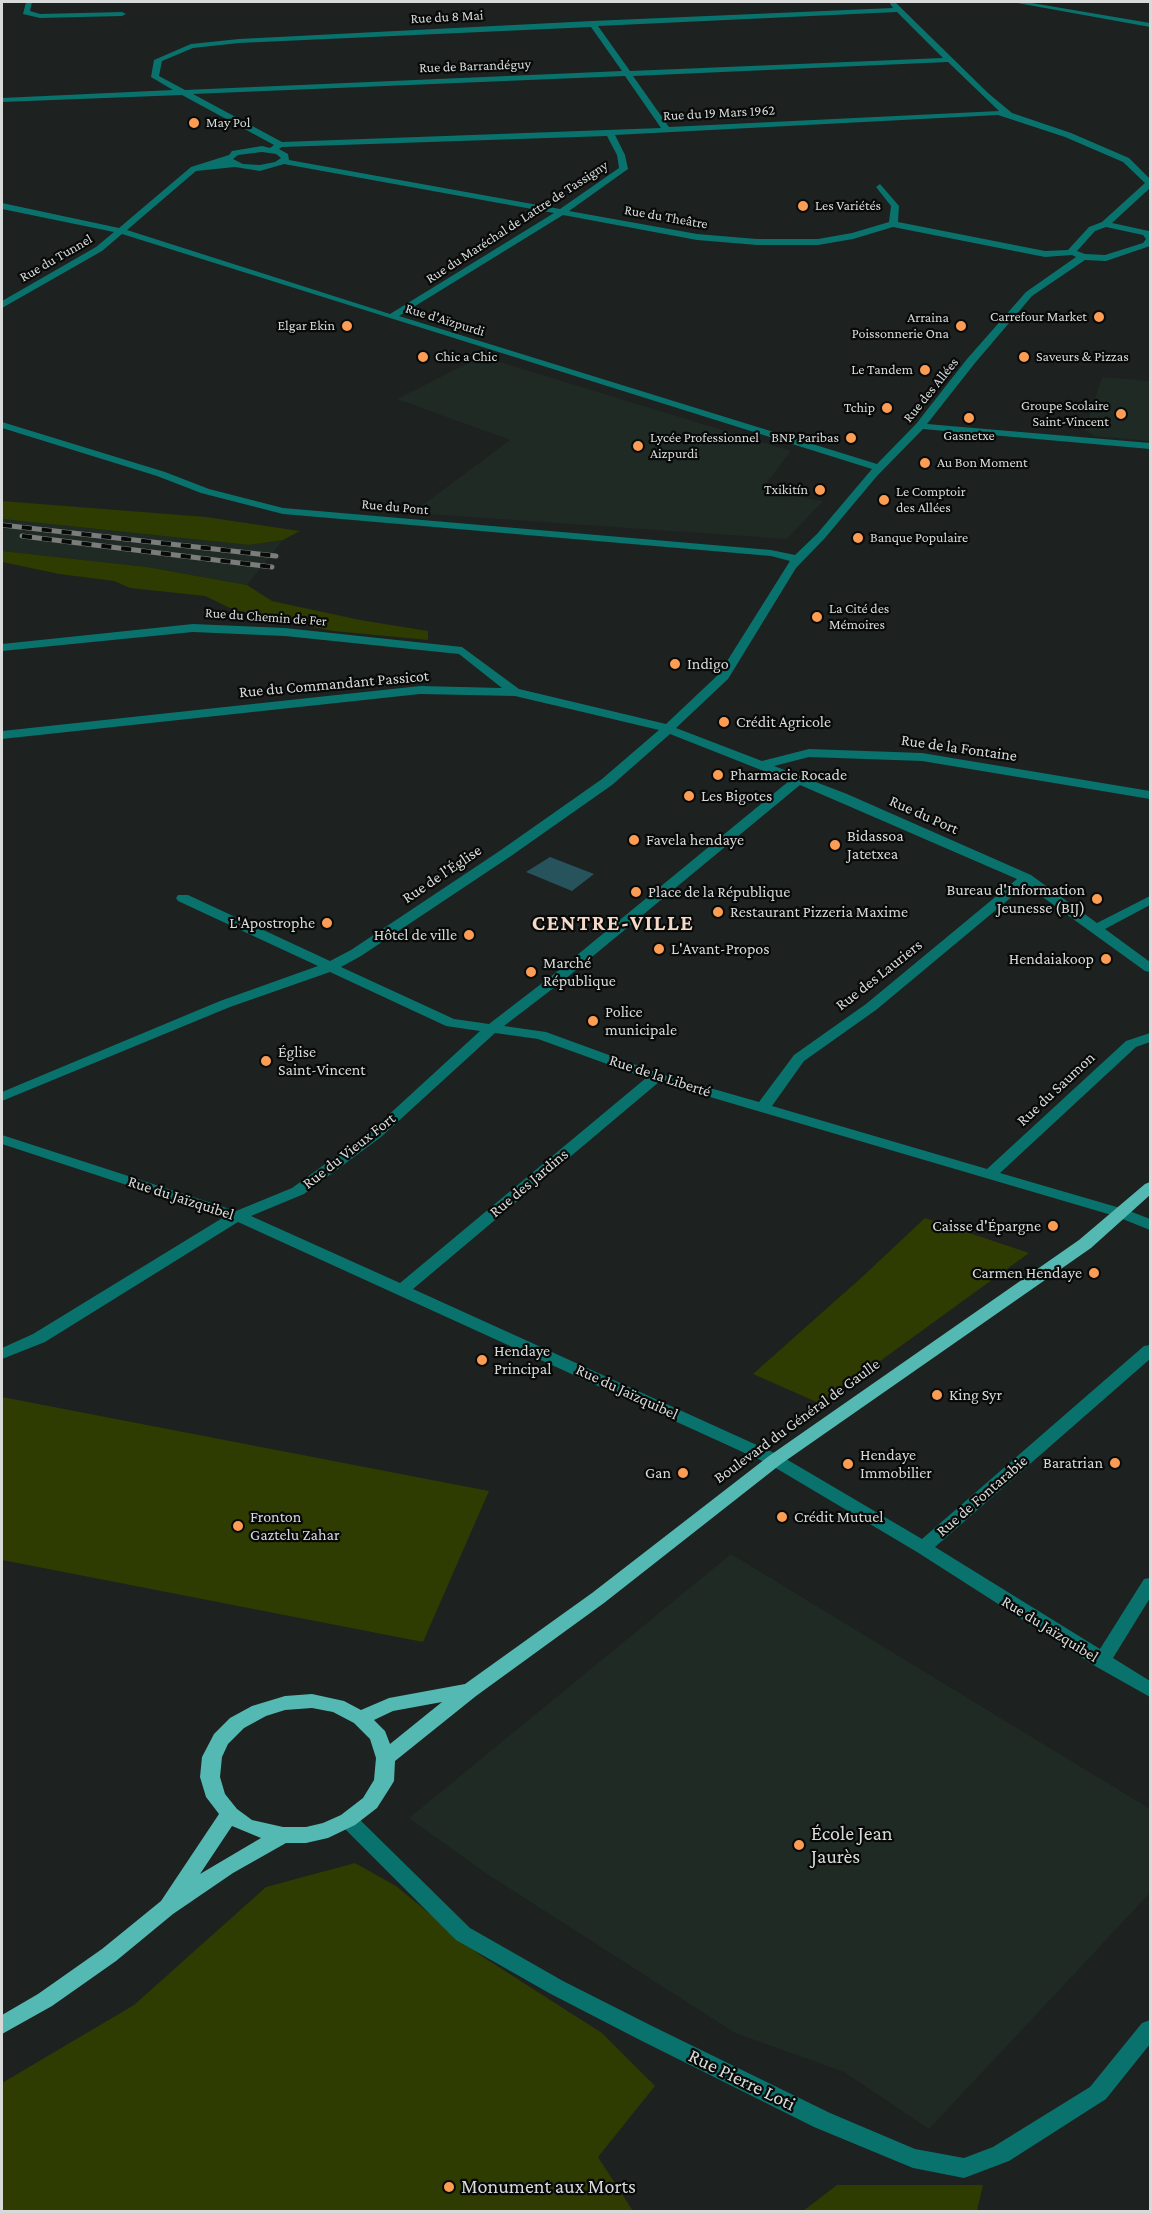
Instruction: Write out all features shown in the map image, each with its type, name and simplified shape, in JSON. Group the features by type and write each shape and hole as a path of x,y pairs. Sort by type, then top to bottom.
{"main road":[{"name":"Boulevard du Général de Gaulle","path":"386,1758 469,1691 598,1598 775,1460 1085,1244 1150,1187"},
{"name":"Boulevard du Général de Gaulle","path":"361,1718 389,1705 469,1691"},
{"path":"312,1701 337,1706 361,1718 378,1736 386,1758 384,1781 370,1803 348,1820 328,1830 306,1834 283,1835 244,1825 230,1814 216,1797 210,1777 212,1757 221,1739 237,1723 267,1708 285,1703 312,1701"},
{"path":"166,1908 230,1814"},
{"path":"2,2025 45,2000 109,1955 166,1908 226,1867 283,1835"}],"street":[{"path":"29,2 26,12 40,16 122,15"},
{"path":"890,2 985,95 1010,115"},
{"path":"1016,2 1150,25"},
{"name":"Rue du 8 Mai","path":"276,147 155,76 158,60 191,46 592,23 898,10"},
{"path":"592,23 666,129"},
{"name":"Rue de Barrandéguy","path":"2,100 950,60"},
{"name":"Rue du 19 Mars 1962","path":"122,231 194,169 232,161 243,151 276,147 666,129 1010,115 1068,135 1126,160 1150,184"},
{"name":"Rue du Maréchal de Lattre de Tassigny","path":"391,317 562,212 624,169 621,155 610,133"},
{"path":"232,161 260,168 283,161 285,156 276,147"},
{"name":"Rue du Theâtre","path":"283,161 697,237 757,243 818,242 853,236 893,224 1045,254 1106,258 1146,245 1149,236"},
{"name":"Rue des Allées","path":"808,550 879,468 920,426 971,361 1029,294 1078,257 1072,248 1082,237 1106,224 1150,184"},
{"path":"880,187 895,206 893,224"},
{"name":"Rue d'Aïzpurdi","path":"2,206 122,231 879,468"},
{"path":"1106,224 1149,236"},
{"name":"Rue du Tunnel","path":"2,305 99,249 122,231"},
{"name":"Rue du Pont","path":"2,425 161,474 205,491 283,512 771,554 797,559"},
{"path":"920,426 1150,446"},
{"name":"Rue de l'Église","path":"2,1097 225,1004 332,966 356,953 544,826 607,782 651,745 666,728 724,676 797,559 808,550"},
{"name":"Rue du Chemin de Fer","path":"2,647 193,628 285,632 462,651 515,692"},
{"name":"Rue du Commandant Passicot","path":"2,735 420,690 515,692 666,728"},
{"name":"Rue du Port","path":"666,728 799,779 1026,878 1150,968"},
{"name":"Rue de la Fontaine","path":"763,765 809,753 921,757 1150,795"},
{"path":"491,1029 559,977 799,779"},
{"name":"Rue des Lauriers","path":"763,1108 799,1058 871,1007 1026,878"},
{"name":"Rue de la Liberté","path":"183,897 451,1023 541,1035 656,1077 1121,1213 1150,1225"},
{"path":"1097,928 1150,900"},
{"name":"Rue du Vieux Fort","path":"2,1354 39,1338 237,1216 298,1191 376,1134 491,1029"},
{"name":"Rue du Saumon","path":"990,1174 1131,1044 1150,1037"},
{"name":"Rue des Jardins","path":"402,1289 656,1077"},
{"name":"Rue du Jaïzquibel","path":"2,1139 237,1216 775,1460 923,1548 1150,1690"},
{"name":"Rue de Fontarabie","path":"923,1548 1150,1350"},
{"path":"1102,1661 1150,1584"},
{"name":"Rue Pierre Loti","path":"348,1820 463,1934 556,1987 654,2037 822,2120 913,2158 964,2169 1001,2154 1098,2093 1150,2030"}],"shaded area":[{"name":"Lycée Professionnel Aizpurdi","path":"478,358 503,363 791,451 761,490 823,501 787,539 412,513 510,440 397,399"},
{"name":"Groupe Scolaire Saint-Vincent","path":"1102,377 1150,381 1150,441 1094,436 1085,430"},
{"path":"2,519 249,545 283,540 247,585 147,567 2,551"},
{"name":"École Jean Jaurès","path":"731,1554 1150,1809 1150,1893 929,2129 844,2072 735,2033 484,1872 409,1818"}],"green space":[{"path":"2,501 206,517 300,531 283,540 249,545 2,519"},
{"path":"2,551 147,567 247,585 272,601 360,620 428,631 428,640 333,631 281,621 232,609 205,596 130,588 114,581 59,574 2,562"},
{"path":"925,1218 1029,1253 821,1404 753,1374 861,1278"},
{"name":"Fronton Gaztelu Zahar","path":"2,1397 489,1491 423,1642 2,1560"},
{"path":"355,1863 396,1886 480,1955 602,2033 655,2086 598,2157 633,2211 2,2212 2,2083 134,2005 266,1887"},
{"path":"837,2185 983,2185 977,2211 803,2211"}],"water":[{"path":"550,857 594,874 572,891 526,872"}],"railway":[{"path":"2,525 276,556"},
{"path":"22,536 272,567"}],"place":[{"name":"May Pol","path":"194,123"},
{"name":"Les Variétés","path":"803,206"},
{"name":"Carrefour Market","path":"1099,317"},
{"name":"Elgar Ekin","path":"347,326"},
{"name":"Arraina Poissonnerie Ona","path":"961,326"},
{"name":"Chic a Chic","path":"423,357"},
{"name":"Saveurs & Pizzas","path":"1024,357"},
{"name":"Le Tandem","path":"925,370"},
{"name":"Tchip","path":"887,408"},
{"name":"Groupe Scolaire Saint-Vincent","path":"1121,414"},
{"name":"Gasnetxe","path":"969,418"},
{"name":"BNP Paribas","path":"851,438"},
{"name":"Lycée Professionnel Aizpurdi","path":"638,446"},
{"name":"Au Bon Moment","path":"925,463"},
{"name":"Txikitín","path":"820,490"},
{"name":"Le Comptoir des Allées","path":"884,500"},
{"name":"Banque Populaire","path":"858,538"},
{"name":"La Cité des Mémoires","path":"817,617"},
{"name":"Indigo","path":"675,664"},
{"name":"Crédit Agricole","path":"724,722"},
{"name":"Pharmacie Rocade","path":"718,775"},
{"name":"Les Bigotes","path":"689,796"},
{"name":"Favela hendaye","path":"634,840"},
{"name":"Bidassoa Jatetxea","path":"835,845"},
{"name":"Place de la République","path":"636,892"},
{"name":"Bureau d'Information Jeunesse (BIJ)","path":"1097,899"},
{"name":"Restaurant Pizzeria Maxime","path":"718,912"},
{"name":"L'Apostrophe","path":"327,923"},
{"name":"Hôtel de ville","path":"469,935"},
{"name":"L'Avant-Propos","path":"659,949"},
{"name":"Hendaiakoop","path":"1106,959"},
{"name":"Marché République","path":"531,972"},
{"name":"Police municipale","path":"593,1021"},
{"name":"Église Saint-Vincent","path":"266,1061"},
{"name":"Caisse d'Épargne","path":"1053,1226"},
{"name":"Carmen Hendaye","path":"1094,1273"},
{"name":"Hendaye Principal","path":"482,1360"},
{"name":"King Syr","path":"937,1395"},
{"name":"Baratrian","path":"1115,1463"},
{"name":"Hendaye Immobilier","path":"848,1464"},
{"name":"Gan","path":"683,1473"},
{"name":"Crédit Mutuel","path":"782,1517"},
{"name":"Fronton Gaztelu Zahar","path":"238,1526"},
{"name":"École Jean Jaurès","path":"799,1845"},
{"name":"Monument aux Morts","path":"449,2187"}],"district":[{"name":"CENTRE-VILLE","path":"613,923"}]}
